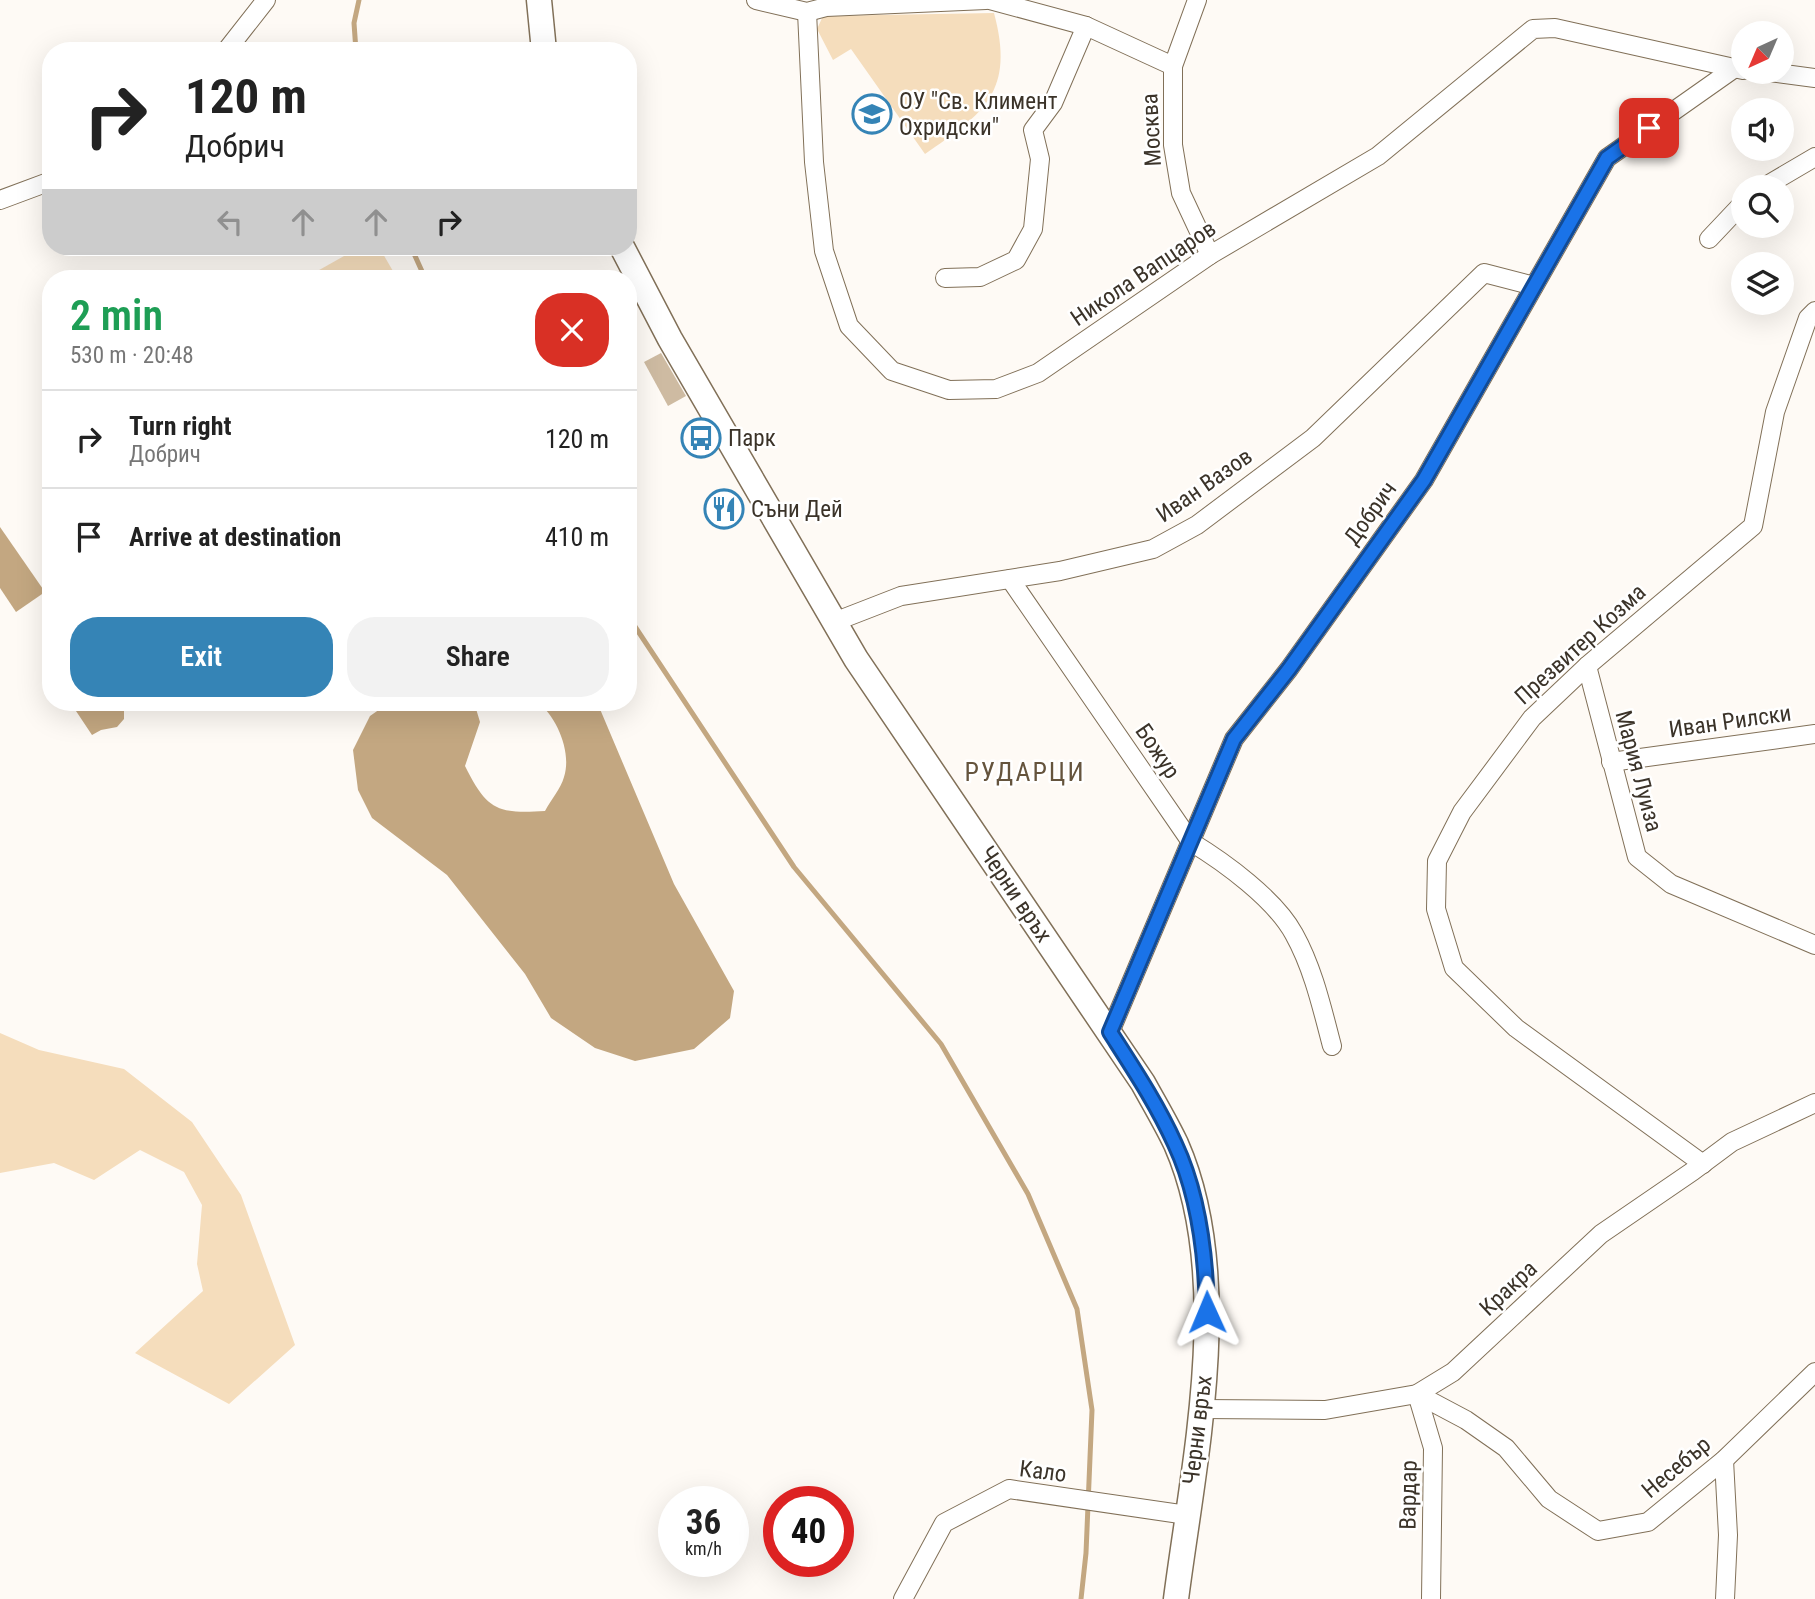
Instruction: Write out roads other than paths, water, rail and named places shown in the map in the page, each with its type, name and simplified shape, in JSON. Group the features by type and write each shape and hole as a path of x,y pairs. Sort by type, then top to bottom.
{"street":[{"path":"233,42 267,0"},
{"path":"539,0 543,42"},
{"path":"756,0 807,12 826,7 988,0 1086,26 1173,66"},
{"name":"Москва","path":"1197,0 1173,66 1173,145 1181,193 1210,256"},
{"name":"Никола Вапцаров","path":"807,12 814,162 824,251 849,326 892,371 949,390 996,389 1038,373 1210,256 1378,156 1533,29 1555,28 1731,69"},
{"path":"945,278 980,277 1016,260 1033,229 1040,159 1033,130 1053,103 1086,26"},
{"name":"Добрич","path":"1110,1032 1234,739 1289,669 1424,480 1607,158 1731,74"},
{"path":"1794,75 1815,78"},
{"path":"1784,175 1815,157"},
{"path":"0,200 42,184"},
{"path":"1709,239 1731,216"},
{"name":"Иван Вазов","path":"834,622 901,596 1060,571 1153,549 1197,525 1313,438 1484,273 1534,286"},
{"name":"Черни връх","path":"637,276 670,339 856,659 1110,1032 1143,1083 1177,1146 1196,1210 1206,1268 1207,1334 1201,1409 1175,1599"},
{"name":"Презвитер Козма","path":"1703,1164 1507,1020 1454,968 1436,909 1437,861 1462,812 1532,718 1587,666 1753,526 1775,412 1808,318 1815,311"},
{"name":"Божур","path":"1010,579 1191,842 1219,859 1264,897 1293,932 1316,988 1332,1045"},
{"name":"Мария Луиза","path":"1587,666 1637,857 1671,884 1815,945"},
{"name":"Иван Рилски","path":"1611,762 1815,734"},
{"name":"Кракра","path":"1201,1409 1325,1410 1418,1394 1453,1371 1601,1234 1732,1142 1815,1103"},
{"name":"Несебър","path":"1418,1394 1466,1420 1506,1448 1549,1499 1598,1531 1648,1522 1724,1460 1815,1372"},
{"name":"Вардар","path":"1418,1394 1433,1448 1431,1599"},
{"path":"1724,1460 1728,1535 1725,1599"},
{"name":"Кало","path":"903,1599 944,1523 1009,1489 1187,1515"}],"waterway":[{"path":"355,42 354,23 359,0"},
{"path":"415,256 421,270"},
{"path":"637,630 794,867 941,1044 1028,1194 1077,1309 1092,1410 1086,1553 1081,1599"}],"place":[{"name":"ОУ \"Св. Климент Охридски\"","path":"872,114"},
{"name":"Парк","path":"701,438"},
{"name":"Съни Дей","path":"724,509"}],"district":[{"name":"РУДАРЦИ","path":"1025,772"}]}
